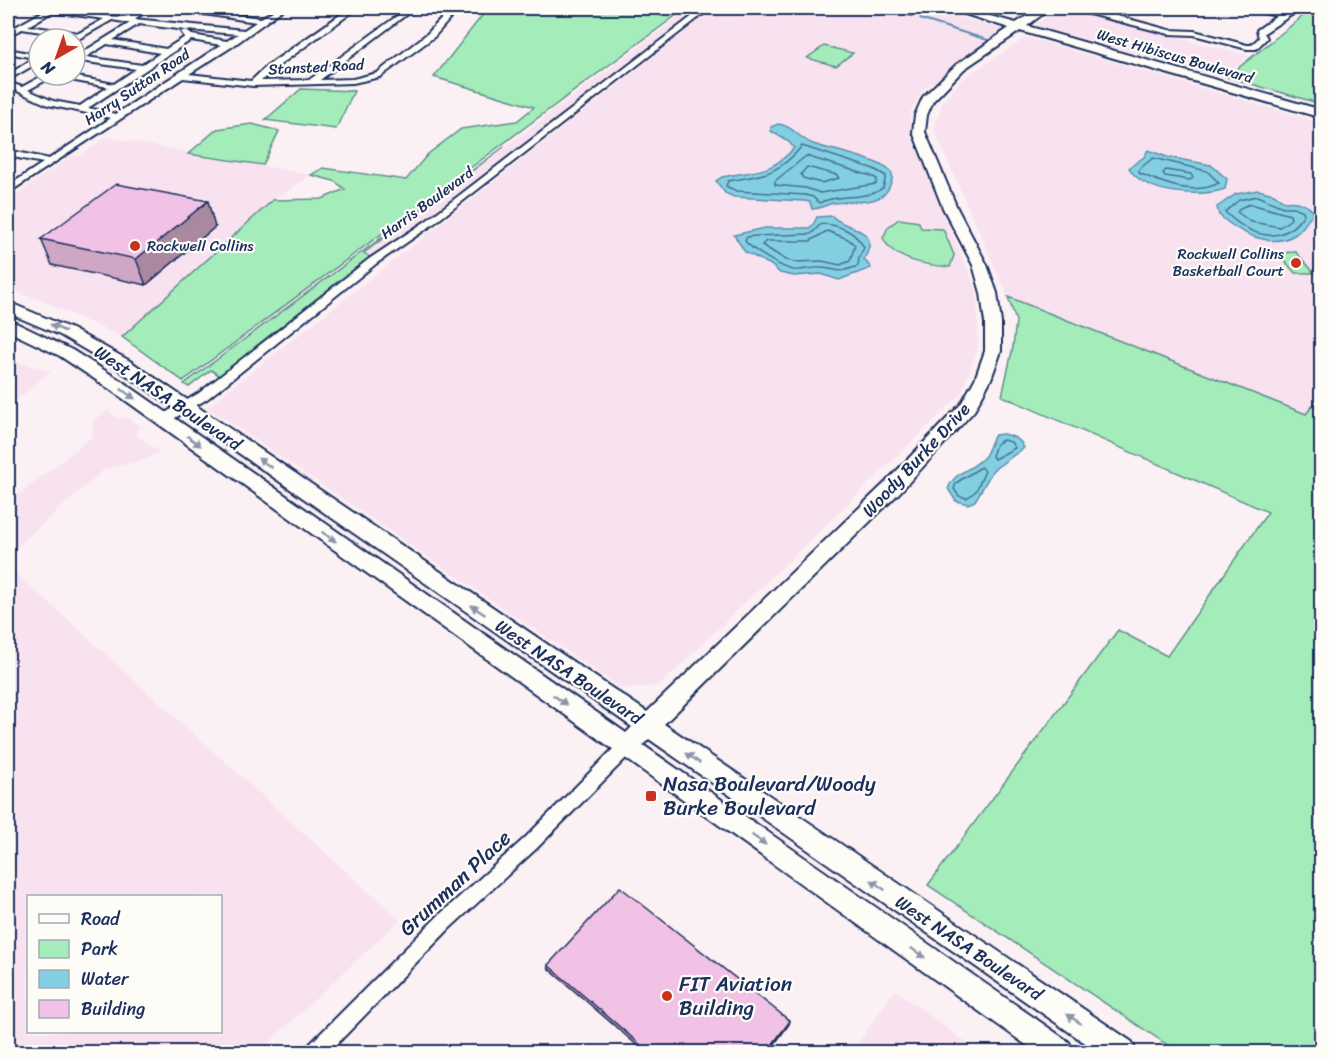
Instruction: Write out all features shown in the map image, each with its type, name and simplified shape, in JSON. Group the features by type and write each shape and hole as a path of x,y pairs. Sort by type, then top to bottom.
{"main road":[{"name":"West Hibiscus Boulevard","path":"951,8 1322,114"},
{"path":"1022,27 1046,8"},
{"path":"1022,27 1057,8"},
{"name":"Woody Burke Drive","path":"626,747 917,463 968,407 983,379 993,351 993,323 989,293 980,265 950,208 919,132 921,114 927,100 939,86 956,72 965,70 1022,27"},
{"name":"West NASA Boulevard","path":"8,307 82,341 185,408 1122,1053"},
{"name":"West NASA Boulevard","path":"8,326 66,353 164,419 1059,1053"},
{"path":"281,503 303,489"}],"street":[{"path":"37,8 137,22 247,33"},
{"path":"126,20 149,8"},
{"path":"170,8 263,21"},
{"path":"275,8 282,8"},
{"name":"Harry Sutton Road","path":"8,190 282,8"},
{"path":"253,84 270,68 354,8"},
{"path":"310,83 412,8"},
{"name":"Stansted Road","path":"181,75 253,84 353,81 380,75 431,35 452,12 442,8"},
{"name":"Harris Boulevard","path":"164,419 185,408 707,8"},
{"path":"1094,8 1088,11 1168,32 1194,33 1247,47 1253,47 1263,38 1260,32 1283,15"},
{"path":"1233,8 1239,8"},
{"path":"1253,8 1283,15 1289,15 1298,8"},
{"path":"8,34 51,10"},
{"path":"87,33 111,18"},
{"path":"87,53 137,22"},
{"path":"21,27 27,28"},
{"path":"179,27 190,37 230,44"},
{"path":"8,34 27,37"},
{"path":"80,110 190,37"},
{"path":"105,41 168,52"},
{"path":"8,51 27,55"},
{"path":"87,60 143,68"},
{"path":"8,78 27,66"},
{"path":"87,81 114,86"},
{"path":"8,84 24,89 51,103 118,117"},
{"path":"24,89 28,87"},
{"path":"8,153 51,162"},
{"name":"Grumman Place","path":"316,1053 444,922 531,843 626,747"}],"shaded area":[{"path":"690,8 703,8 426,222 370,257 364,253"},
{"path":"715,8 926,8 1008,31 923,89 910,113 912,138 977,292 978,347 961,394 659,686 621,688 207,407"},
{"path":"1061,8 1249,56 1223,78 1035,25"},
{"path":"1027,37 1321,123 1321,395 1306,414 1008,297 934,130 943,102 962,79"},
{"path":"107,137 311,175 273,200 122,337 38,299 8,289 8,200 72,156 78,157"},
{"path":"8,360 51,371 8,407"},
{"path":"108,411 119,419 126,417 141,427 135,434 159,452 144,460 105,469 8,554 8,503 92,437 93,420"},
{"path":"8,566 400,920 259,1052 8,1052"},
{"path":"895,990 979,1052 852,1052"}],"green space":[{"path":"488,8 686,8 183,381 122,337 273,200 322,199 345,189 334,181 311,175 323,168 406,180 428,154 461,129 517,121 534,107 434,77"},
{"path":"1313,8 1321,8 1321,104 1227,77"},
{"path":"824,46 853,53 836,66 807,58"},
{"path":"301,89 354,91 336,129 265,120"},
{"path":"252,124 279,131 263,165 188,154 217,129"},
{"path":"505,146 364,253 370,257 220,376 211,370 189,387 184,384"},
{"path":"899,219 919,222 921,228 943,229 954,255 950,267 931,265 903,257 888,246 883,238 888,227"},
{"name":"Rockwell Collins Basketball Court","path":"1296,252 1314,273 1295,273 1278,253"},
{"path":"1008,297 1306,414 1321,395 1321,1052 1178,1052 928,885 1118,630 1167,656 1268,512 1002,396 1013,347 1016,321"}],"water":[{"path":"778,124 788,127 813,144 866,159 885,167 893,177 886,192 874,200 833,203 812,209 810,202 734,197 725,193 716,181 722,177 769,167 794,148 789,142 771,131 771,127"},
{"path":"1148,150 1167,157 1211,165 1227,179 1225,189 1214,192 1187,193 1173,192 1147,184 1136,177 1129,168 1144,157"},
{"path":"1258,190 1274,194 1285,202 1301,203 1314,212 1296,234 1286,239 1276,240 1266,240 1246,233 1219,215 1217,207 1236,194"},
{"path":"832,216 866,235 869,249 864,259 871,268 839,280 821,274 794,276 780,273 771,265 745,252 734,235 765,228 809,228 817,217"},
{"path":"1003,434 1018,440 1024,448 993,470 975,501 968,504 956,501 948,489 951,483 959,474 984,457 995,435"}],"building":[{"path":"116,184 208,201 136,259 41,239"},
{"name":"FIT Aviation Building","path":"620,887 790,1021 766,1053 650,1053 548,965"}],"waterway":[{"path":"881,8 912,16"},
{"path":"920,19 991,41"}],"place":[{"name":"Rockwell Collins","path":"135,246"},
{"name":"Rockwell Collins Basketball Court","path":"1296,263"},
{"name":"Nasa Boulevard/Woody Burke Boulevard","path":"651,796"},
{"name":"FIT Aviation Building","path":"667,996"}]}
